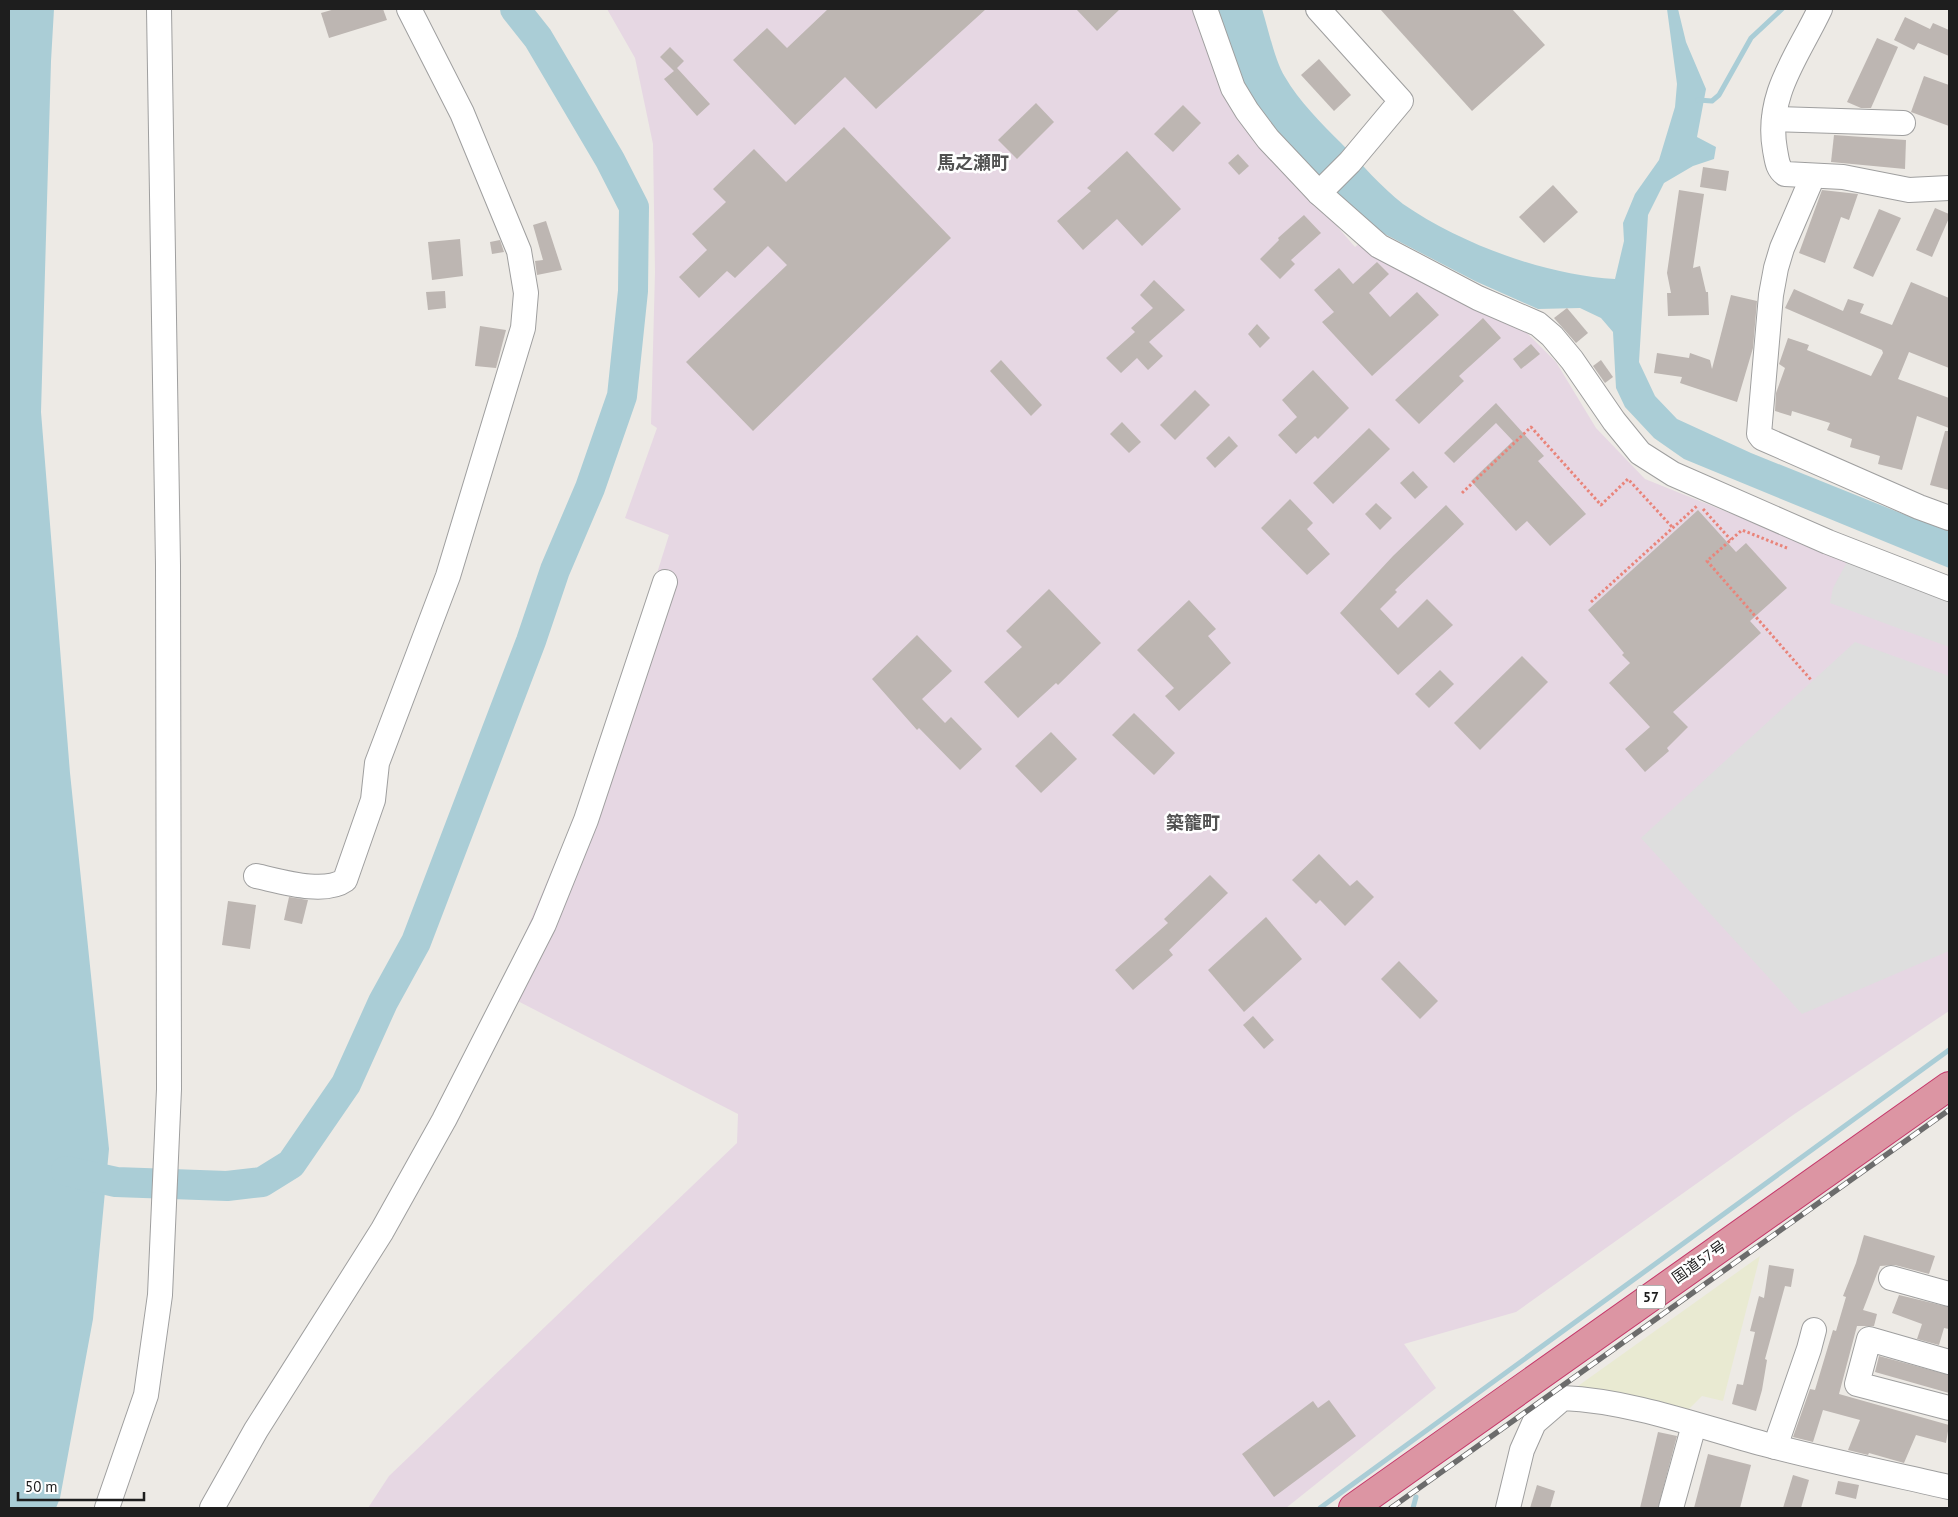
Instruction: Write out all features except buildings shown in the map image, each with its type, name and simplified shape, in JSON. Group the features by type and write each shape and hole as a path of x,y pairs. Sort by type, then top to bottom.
{"highway":[{"name":"国道57号","path":"1353,1508 1949,1086"}],"street":[{"path":"107,1508 146,1395 160,1295 169,1089 168,565 158,9"},
{"path":"256,876 318,887 337,886 345,880 373,800 377,763 448,576 523,328 526,293 520,251 462,113 409,9"},
{"path":"1205,9 1233,88 1268,139 1379,246 1478,298 1538,324 1552,336 1572,360 1630,443 1640,453 1673,474 1828,542 1949,589"},
{"path":"1318,9 1401,101 1350,162 1322,191"},
{"path":"1820,9 1783,79 1774,108 1775,146 1780,170 1785,174 1844,177 1909,190 1949,188"},
{"path":"1774,119 1903,123"},
{"path":"1813,176 1782,248 1776,268 1771,295 1758,434 1771,442 1919,507 1949,518"},
{"path":"212,1508 256,1430 382,1231 444,1120 544,924 586,820 665,582"},
{"path":"1891,1278 1949,1294"},
{"path":"1775,1447 1814,1330"},
{"path":"1949,1362 1869,1339 1856,1384 1949,1408"},
{"path":"1508,1508 1522,1450 1534,1424 1563,1398 1593,1399 1775,1447 1949,1487"},
{"path":"1671,1508 1694,1425"}],"path":[{"path":"1462,493 1531,427 1601,505 1628,479 1673,528"},
{"path":"1591,602 1698,505 1731,540"},
{"path":"1793,550 1742,530 1707,561 1812,681"}],"shaded area":[{"path":"607,9 1194,9 1241,116 1355,247 1361,242 1526,332 1556,362 1596,428 1645,479 1949,601 1949,1011 1793,1115 1516,1312 1404,1344 1436,1388 1286,1508 368,1508 389,1476 737,1143 738,1114 500,992 597,764 669,535 625,518 657,428 651,424 655,272 653,144 635,58"},
{"path":"1848,560 1949,601 1949,647 1830,603 1833,588"},
{"path":"1855,642 1949,676 1949,951 1802,1014 1641,838"}],"green space":[{"path":"1760,1256 1723,1401 1702,1396 1682,1416 1578,1386"}],"water":[{"path":"9,9 54,9 41,412 70,773 109,1149 93,1319 60,1498 56,1508 9,1508"},
{"path":"1216,9 1262,9 1281,70 1297,95 1318,120 1371,175 1403,204 1451,232 1504,255 1560,271 1615,279 1624,241 1623,223 1635,194 1659,160 1675,107 1677,84 1667,9 1678,9 1686,42 1706,89 1697,137 1716,147 1714,159 1693,166 1664,183 1648,215 1639,362 1655,396 1677,419 1751,453 1949,531 1949,568 1684,459 1654,438 1625,407 1616,388 1613,332 1601,318 1580,308 1538,309 1475,281 1375,229 1298,158 1251,101"}],"waterway":[{"path":"66,1171 116,1182 227,1186 262,1182 291,1164 346,1084 383,1002 416,942 531,641 555,570 590,488 622,396 633,291 634,207 610,160 538,38 515,9"},
{"path":"1698,100 1712,101 1719,95 1751,38 1782,9"},
{"path":"1320,1508 1949,1050"},
{"path":"1413,1508 1416,1497"}],"railway":[{"path":"1391,1508 1949,1110"}],"district":[{"name":"馬之瀬町","path":"973,163"},
{"name":"築籠町","path":"1193,823"}]}
